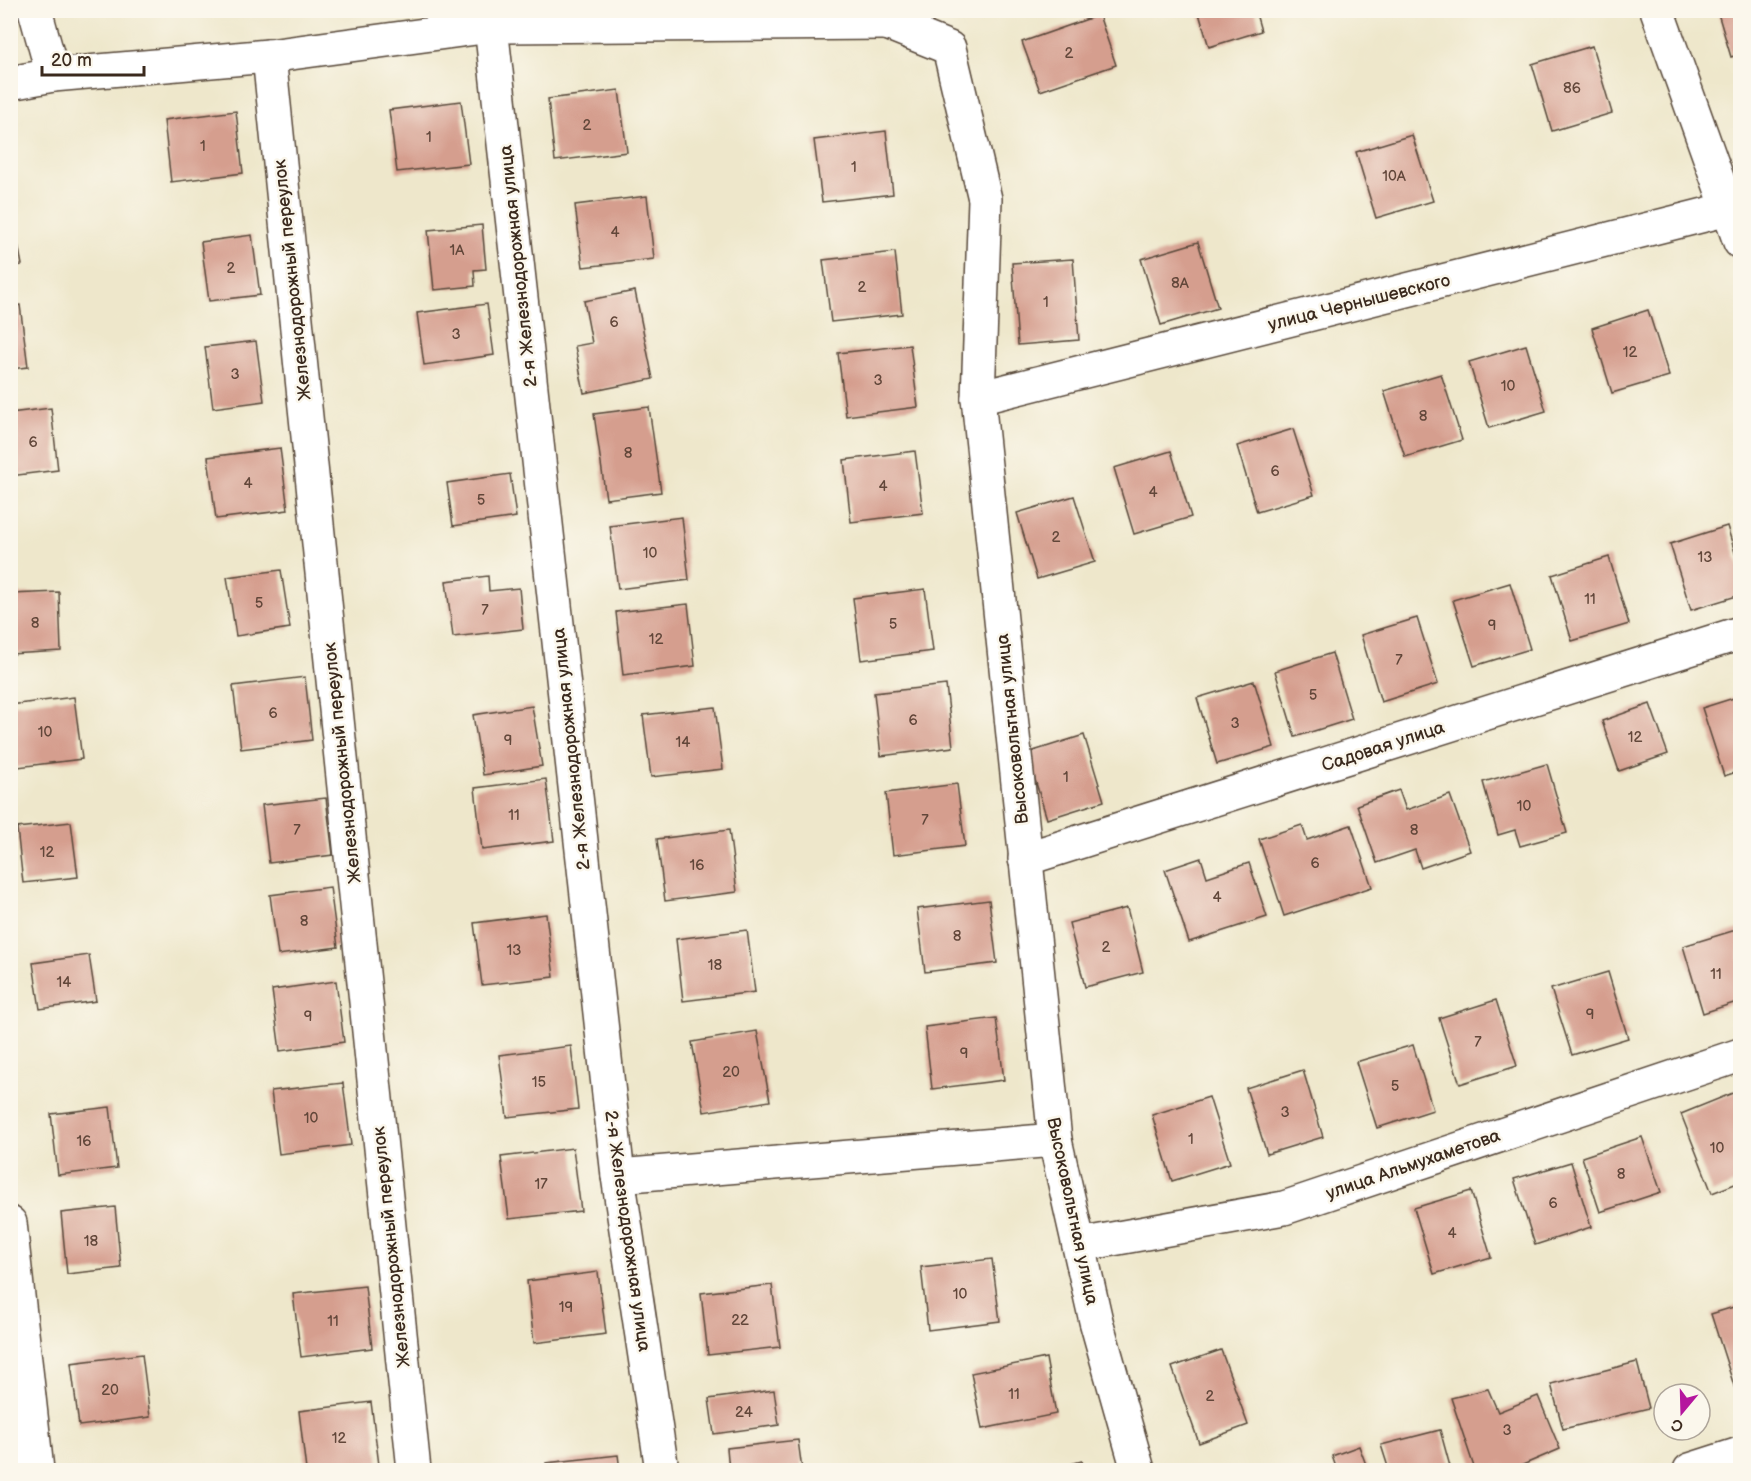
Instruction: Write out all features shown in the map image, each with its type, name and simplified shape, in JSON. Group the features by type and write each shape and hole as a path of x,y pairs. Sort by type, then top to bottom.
{"street":[{"path":"35,10 53,75"},
{"path":"10,83 53,75 269,56 488,18 886,23 920,10"},
{"path":"1657,10 1735,208 1740,242"},
{"name":"2-я Железнодорожная улица","path":"488,18 618,1176 662,1470"},
{"name":"Высоковольтная улица","path":"886,23 949,48 985,198 978,398 1055,1140 1096,1321 1138,1470"},
{"name":"Железнодорожный переулок","path":"269,56 414,1470"},
{"name":"улица Чернышевского","path":"978,398 1735,208"},
{"name":"Садовая улица","path":"1025,859 1740,633"},
{"name":"улица Альмухаметова","path":"1079,1245 1284,1208 1740,1055"},
{"path":"618,1176 1055,1140"},
{"path":"10,1223 37,1470"},
{"path":"1690,1470 1740,1454"}],"building":[{"path":"1198,10 1255,10 1261,31 1209,47"},
{"path":"1717,10 1740,10 1740,54 1731,57"},
{"path":"1099,15 1116,65 1040,91 1022,42"},
{"path":"1592,46 1612,113 1552,131 1532,64"},
{"path":"619,90 627,152 555,161 548,99"},
{"path":"461,101 469,164 397,172 389,110"},
{"path":"236,111 243,173 171,182 164,120"},
{"path":"886,131 893,194 822,202 814,140"},
{"path":"1412,135 1433,201 1376,218 1356,152"},
{"path":"647,196 654,259 583,267 575,205"},
{"path":"12,212 22,265 10,267 10,213"},
{"path":"482,225 486,269 474,270 475,286 434,290 428,230"},
{"path":"252,235 260,295 209,301 201,242"},
{"path":"1198,242 1218,308 1161,325 1141,259"},
{"path":"895,252 902,314 831,322 823,260"},
{"path":"1073,259 1079,340 1018,345 1012,263"},
{"path":"635,291 653,379 584,393 575,346 592,343 584,301"},
{"path":"487,304 494,355 424,365 417,313"},
{"path":"20,305 28,367 10,369 10,306"},
{"path":"1648,310 1669,376 1612,393 1592,328"},
{"path":"256,341 264,401 213,408 205,347"},
{"path":"910,345 918,407 846,416 838,353"},
{"path":"1526,345 1546,411 1489,428 1469,362"},
{"path":"1441,374 1462,440 1405,457 1384,391"},
{"path":"649,407 661,492 606,499 594,414"},
{"path":"51,408 58,470 10,476 10,413"},
{"path":"1293,429 1314,495 1257,512 1237,446"},
{"path":"280,448 288,510 216,519 208,457"},
{"path":"915,451 923,513 851,522 844,460"},
{"path":"1171,451 1191,517 1134,534 1114,468"},
{"path":"510,474 516,517 453,526 447,483"},
{"path":"1074,496 1095,562 1037,579 1017,513"},
{"path":"682,517 689,580 618,589 610,526"},
{"path":"1727,526 1740,569 1740,595 1691,610 1670,544"},
{"path":"1609,557 1629,624 1572,641 1552,575"},
{"path":"281,570 290,628 236,636 227,577"},
{"path":"488,576 489,591 519,588 523,629 453,637 446,581"},
{"path":"1510,583 1530,649 1474,666 1453,600"},
{"path":"925,589 933,651 861,660 853,598"},
{"path":"59,592 61,651 10,654 10,594"},
{"path":"688,604 695,666 623,675 616,612"},
{"path":"1417,618 1438,684 1381,702 1361,635"},
{"path":"1332,653 1352,719 1295,737 1275,671"},
{"path":"305,677 312,740 241,749 233,686"},
{"path":"1254,681 1274,747 1217,764 1197,698"},
{"path":"946,685 953,747 881,756 874,693"},
{"path":"1740,696 1740,771 1724,776 1702,708"},
{"path":"74,697 82,759 10,768 10,705"},
{"path":"1650,704 1668,754 1619,771 1602,721"},
{"path":"532,706 542,766 483,775 473,715"},
{"path":"715,707 723,769 651,777 643,715"},
{"path":"1084,735 1104,801 1047,819 1027,753"},
{"path":"1547,764 1567,833 1520,846 1515,830 1498,835 1483,782"},
{"path":"546,779 554,841 482,850 475,788"},
{"path":"957,784 965,846 893,855 886,793"},
{"path":"1399,790 1406,810 1450,795 1470,851 1421,868 1415,850 1377,863 1357,805"},
{"path":"326,798 333,855 269,863 262,805"},
{"path":"71,822 78,877 23,883 17,828"},
{"path":"1302,825 1307,840 1351,825 1372,887 1284,916 1259,839"},
{"path":"729,830 737,892 665,901 657,839"},
{"path":"1201,858 1207,877 1249,863 1267,917 1189,942 1165,870"},
{"path":"330,887 338,947 278,955 270,895"},
{"path":"989,900 997,963 925,972 917,909"},
{"path":"1127,908 1143,972 1085,987 1069,923"},
{"path":"546,914 554,977 482,985 474,923"},
{"path":"1739,929 1740,1001 1703,1013 1683,946"},
{"path":"747,930 755,992 683,1001 676,939"},
{"path":"89,955 96,1001 40,1009 33,963"},
{"path":"1608,972 1628,1038 1572,1055 1551,989"},
{"path":"336,981 344,1042 280,1051 272,990"},
{"path":"1496,1000 1517,1066 1460,1084 1439,1018"},
{"path":"996,1018 1004,1080 932,1089 925,1027"},
{"path":"757,1031 770,1101 704,1112 692,1042"},
{"path":"1413,1045 1433,1110 1377,1128 1356,1062"},
{"path":"571,1046 578,1109 507,1117 499,1055"},
{"path":"1303,1070 1323,1137 1267,1154 1246,1088"},
{"path":"343,1083 351,1145 279,1154 271,1091"},
{"path":"1740,1090 1740,1182 1712,1193 1681,1114"},
{"path":"1209,1097 1230,1163 1172,1181 1152,1115"},
{"path":"110,1107 117,1168 58,1175 51,1114"},
{"path":"1642,1137 1661,1192 1600,1212 1582,1157"},
{"path":"573,1148 581,1211 509,1219 501,1157"},
{"path":"1571,1162 1591,1227 1535,1245 1514,1179"},
{"path":"1471,1191 1491,1257 1434,1274 1414,1208"},
{"path":"115,1207 121,1268 67,1274 61,1213"},
{"path":"992,1259 1000,1321 928,1330 921,1267"},
{"path":"598,1272 606,1334 534,1343 527,1281"},
{"path":"772,1285 780,1347 708,1355 701,1293"},
{"path":"365,1286 372,1348 301,1357 293,1294"},
{"path":"1740,1305 1740,1393 1737,1395 1711,1314"},
{"path":"1221,1350 1248,1425 1199,1443 1172,1367"},
{"path":"142,1354 150,1417 79,1426 71,1363"},
{"path":"1046,1358 1056,1414 982,1429 971,1373"},
{"path":"1637,1362 1649,1408 1563,1429 1551,1384"},
{"path":"1488,1389 1498,1412 1538,1396 1560,1449 1518,1467 1519,1470 1475,1470 1451,1398"},
{"path":"774,1390 779,1425 714,1434 709,1399"},
{"path":"371,1402 379,1465 333,1470 306,1470 299,1411"},
{"path":"1440,1430 1451,1470 1389,1470 1381,1445"},
{"path":"798,1440 802,1470 729,1470 727,1448"},
{"path":"1359,1446 1368,1470 1337,1470 1332,1456"},
{"path":"618,1455 620,1470 547,1470 546,1463"},
{"path":"1082,1461 1085,1470 1048,1470"}]}
